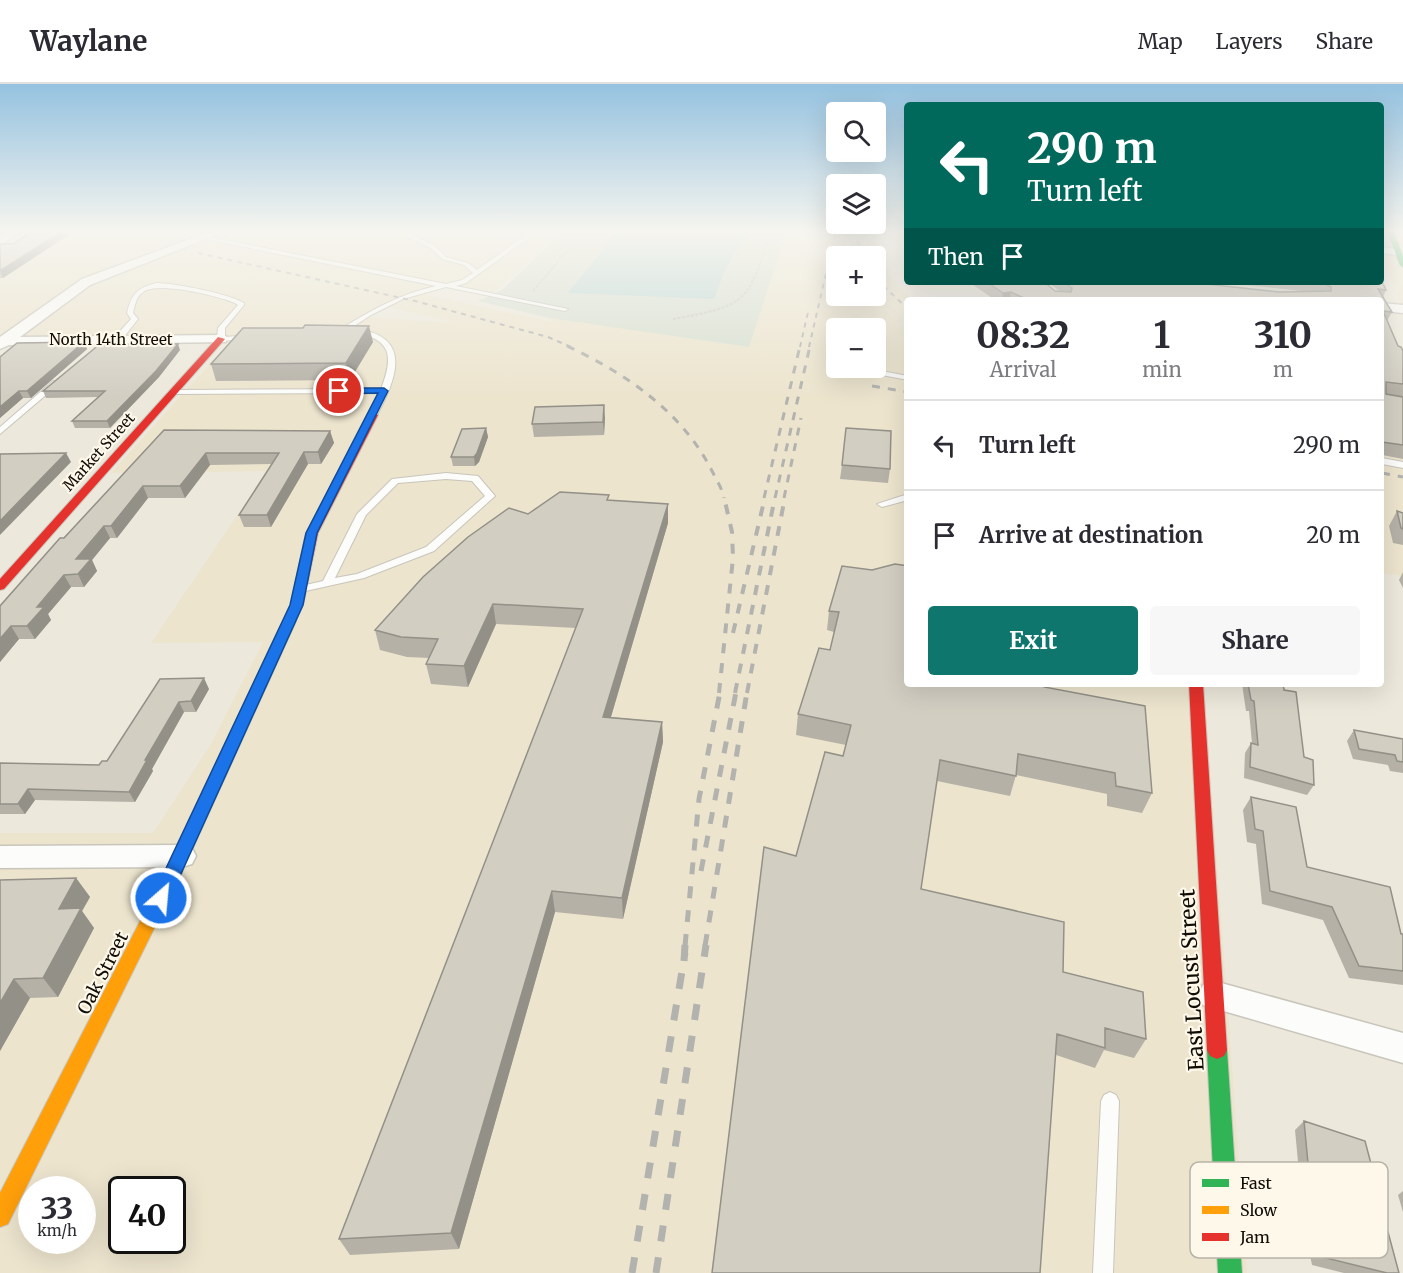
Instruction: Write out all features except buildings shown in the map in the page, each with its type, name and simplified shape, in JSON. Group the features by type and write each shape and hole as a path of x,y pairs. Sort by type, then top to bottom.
{"street":[{"path":"2,342 83,285"},
{"path":"1384,307 1403,309"},
{"name":"North 14th Street","path":"2,342 221,339"},
{"name":"Market Street","path":"0,586 221,339"},
{"name":"Oak Street","path":"0,1216 182,856 297,605 312,533 373,415"},
{"name":"East Locust Street","path":"1196,687 1224,1162"},
{"path":"0,857 182,856"},
{"path":"1214,995 1403,1048"},
{"name":"East Locust Street","path":"1229,1258 1230,1273"}],"lane":[{"path":"92,352 112,340 135,320 130,313 130,304 143,289 154,285"},
{"path":"165,285 242,304 222,328 221,339 260,337"},
{"path":"326,336 338,335 369,314 401,298 448,285"},
{"path":"453,285 565,309"},
{"path":"348,328 380,337 390,350 393,370 373,415"},
{"path":"886,373 904,377"},
{"path":"0,431 65,375"},
{"path":"175,392 384,391"},
{"path":"1384,461 1403,465"},
{"path":"300,590 360,576 430,549 490,496 475,478 446,476 395,481 362,514 327,583"},
{"path":"882,504 904,498"},
{"path":"1103,1273 1110,1101"}],"path":[{"path":"521,298 539,285"},
{"path":"673,319 730,306 741,299 748,285"}],"shaded area":[{"path":"0,285 448,285 417,293 552,322 550,318 748,347 768,285 826,285 826,306 886,306 886,285 898,285 910,297 904,297 904,687 1204,687 1239,1162 1190,1162 1190,1258 1246,1258 1247,1273 0,1273 0,833 153,833 211,744 263,642 151,643 267,471 111,473 230,342 304,337 0,341","holes":["386,306 454,323 365,317"]},
{"path":"453,285 501,285 493,293"},
{"path":"1394,285 1403,285 1403,310"},
{"path":"1384,405 1403,408 1403,576 1384,573"}],"green space":[{"path":"507,285 769,285 749,347 550,318 478,301"}],"water":[{"path":"574,285 719,285 714,299 568,293"}],"railway":[{"path":"345,285 415,301 548,337 571,347"},
{"path":"809,347 823,285"},
{"path":"886,288 904,305"},
{"path":"800,347 808,312"},
{"path":"567,346 630,381 668,412 699,448 724,498"},
{"path":"764,498 800,346"},
{"path":"775,498 810,346"},
{"path":"872,386 904,391"},
{"path":"784,498 801,418"},
{"path":"1384,473 1403,477"},
{"path":"719,693 733,558 732,532 724,497"},
{"path":"733,633 765,497"},
{"path":"735,693 775,497"},
{"path":"747,693 785,497"},
{"path":"685,946 699,799 720,692"},
{"path":"701,871 736,692"},
{"path":"705,946 747,692"},
{"path":"684,958 685,945"},
{"path":"656,1273 706,945"},
{"path":"684,958 685,953"},
{"path":"632,1273 684,958"}],"traffic: fast":[{"path":"174,872 290,621"},
{"path":"1217,1050 1224,1162"},
{"path":"1229,1258 1230,1273"}],"traffic: slow":[{"path":"0,1216 174,872"}],"traffic: jam":[{"path":"0,586 221,339"},
{"path":"290,621 297,605 312,533 373,415"},
{"path":"1196,687 1217,1050"}],"route":[{"path":"161,898 297,605 312,533 384,391 339,391"}]}
